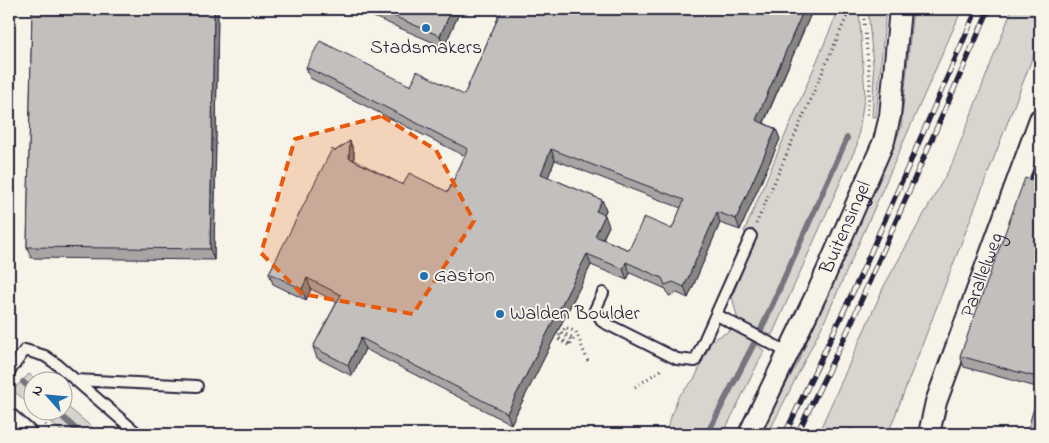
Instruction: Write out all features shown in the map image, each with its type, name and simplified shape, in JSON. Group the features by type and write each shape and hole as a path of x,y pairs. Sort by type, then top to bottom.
{"street":[{"name":"Buitensingel","path":"749,434 789,353 884,141 890,116 900,9"},
{"name":"Parallelweg","path":"929,434 936,402 1040,119"},
{"path":"9,419 26,434"}],"lane":[{"path":"603,293 595,310 603,322 676,358 695,360 717,315 751,236"},
{"path":"717,315 789,353"},
{"path":"9,372 26,350 45,356 138,434"},
{"path":"75,380 197,386"}],"path":[{"path":"751,236 850,9"},
{"path":"863,9 870,83 866,122"},
{"path":"554,337 570,346 574,338 567,335 561,332 558,338 569,343 571,339 562,334 565,327 576,332 589,364"},
{"path":"634,387 676,358"},
{"path":"848,434 851,426"}],"highlighted area":[{"path":"382,116 436,150 474,221 413,314 302,294 261,253 295,139"}],"shaded area":[{"path":"839,9 859,9 865,93 857,145 772,335 760,332 738,320 732,297 756,237 744,232"},
{"path":"868,9 886,9 876,117 872,117 874,76"},
{"path":"913,9 962,9 826,318 768,434 760,434 798,362 901,128"},
{"path":"1012,9 1040,9 1040,38 888,434 818,434 884,286 952,164"},
{"path":"732,330 754,342 764,351 723,434 665,434 678,397 695,378 712,340"},
{"path":"22,381 22,398 13,390"},
{"path":"72,411 100,434 65,434 48,420 72,420"}],"building":[{"path":"32,9 214,9 210,249 27,247"},
{"path":"377,9 452,9 440,36"},
{"path":"502,9 804,9 756,120 776,129 736,219 717,212 684,287 673,282 665,285 662,278 626,262 623,269 587,254 507,413 361,338 348,365 313,347 341,295 307,278 302,289 269,273 332,149 335,151 350,141 349,158 403,185 409,173 448,192 468,149 306,67 320,41 411,86 417,71 464,95","holes":["551,149 684,200 672,229 644,217 629,250 595,236 605,215 596,211 602,200 541,174"]},
{"path":"1040,154 1040,378 960,356 1025,178 1031,180"},
{"path":"1040,387 1040,433 1028,429"}],"waterway":[{"path":"707,434 760,332 847,138"},
{"path":"66,420 81,434"}],"railway":[{"path":"785,434 859,279 977,9"},
{"path":"797,434 849,328 989,9"}],"place":[{"name":"Stadsmakers","path":"426,28"},
{"name":"Gaston","path":"424,276"},
{"name":"Walden Boulder","path":"500,314"}]}
